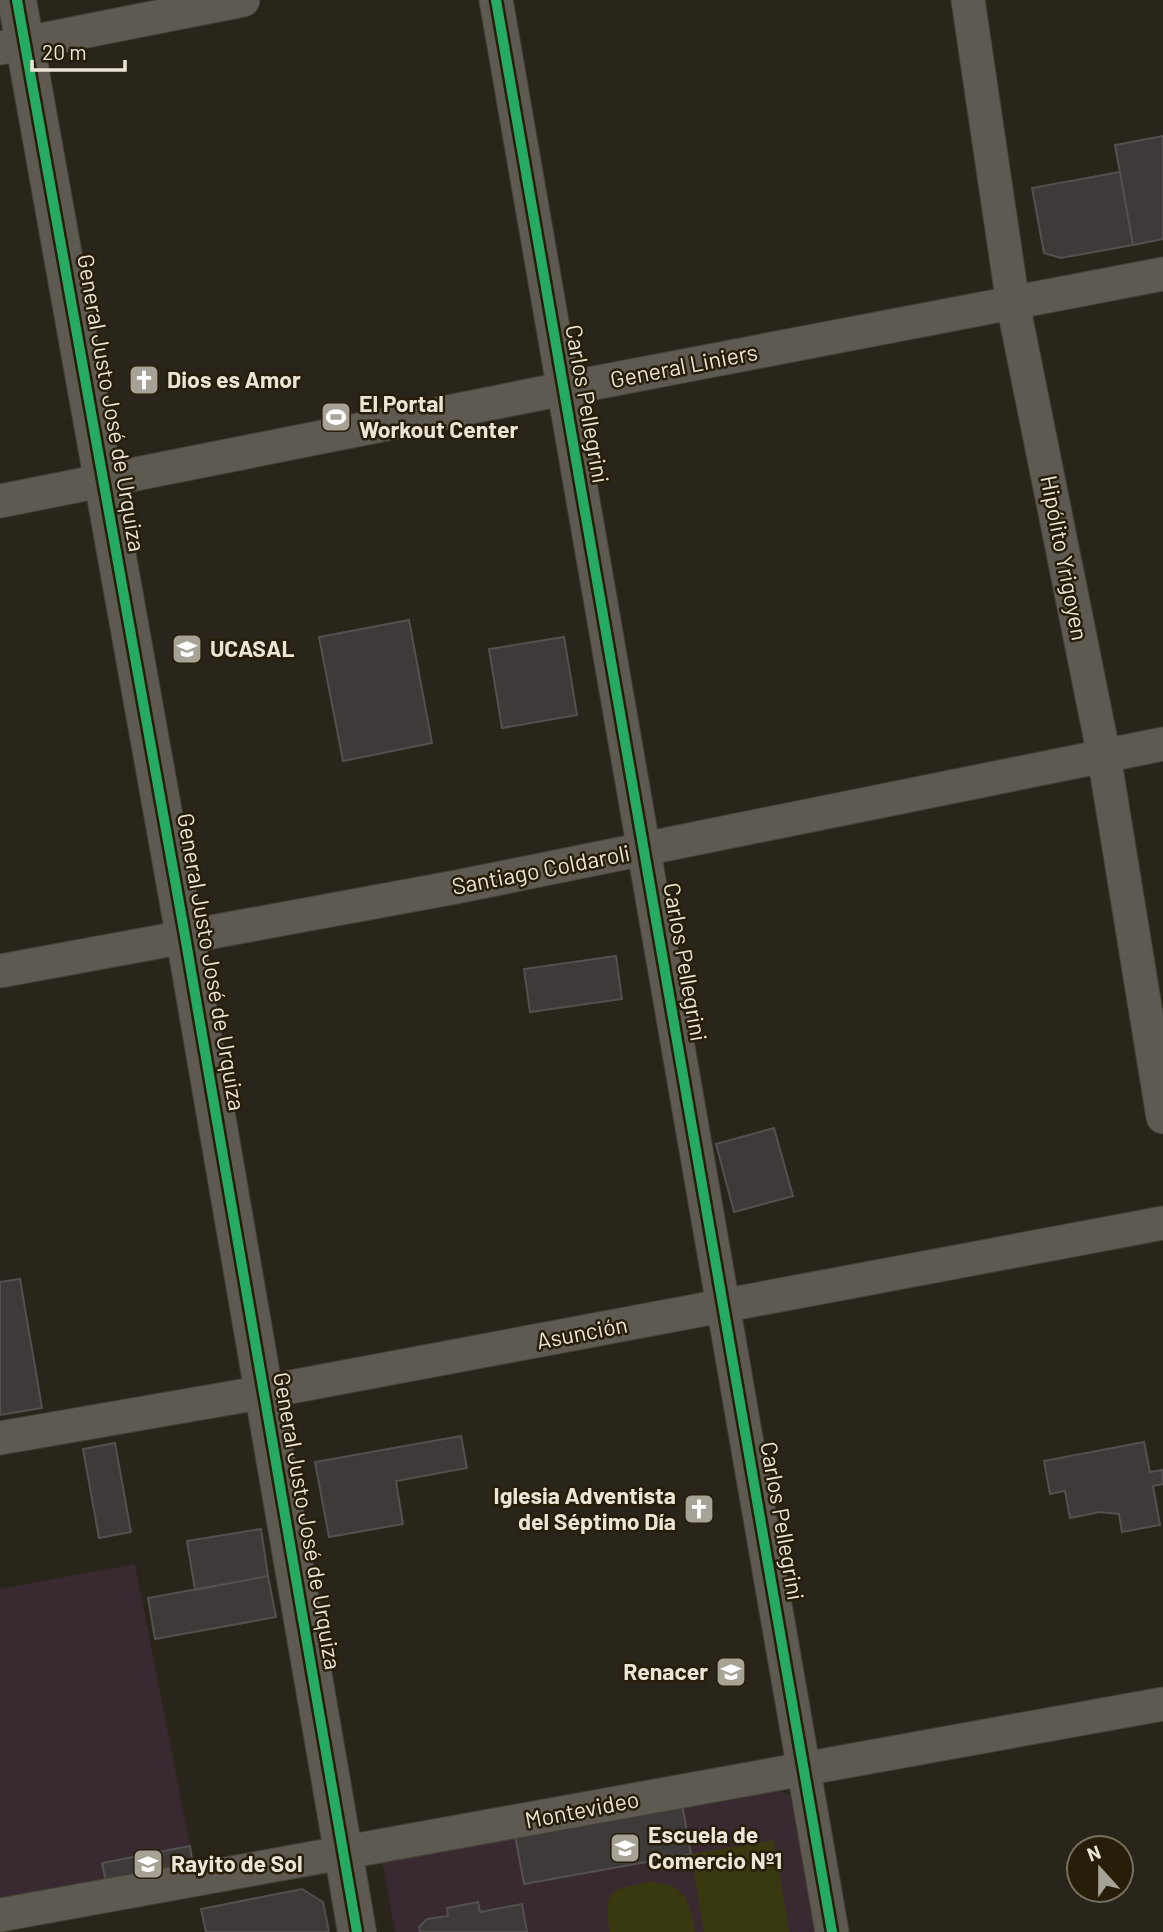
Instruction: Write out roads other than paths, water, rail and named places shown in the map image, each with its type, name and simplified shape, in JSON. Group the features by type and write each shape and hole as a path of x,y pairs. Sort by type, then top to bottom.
{"street":[{"name":"General Justo José de Urquiza","path":"17,0 12,46 104,481 357,1932"},
{"path":"12,46 243,0"},
{"name":"Carlos Pellegrini","path":"496,0 832,1932"},
{"name":"Hipólito Yrigoyen","path":"968,0 1013,304 1104,756 1163,1116"},
{"name":"General Liniers","path":"0,501 1163,274"},
{"name":"Santiago Coldaroli","path":"0,971 456,887 1163,744"},
{"name":"Asunción","path":"0,1438 264,1392 1163,1223"},
{"name":"Montevideo","path":"0,1915 343,1856 804,1768 1163,1704"}],"place":[{"name":"Dios es Amor","path":"144,380"},
{"name":"El Portal Workout Center","path":"336,417"},
{"name":"UCASAL","path":"187,649"},
{"name":"Iglesia Adventista del Séptimo Día","path":"699,1509"},
{"name":"Renacer","path":"731,1672"},
{"name":"Escuela de Comercio Nº1","path":"625,1848"},
{"name":"Rayito de Sol","path":"148,1864"}]}
